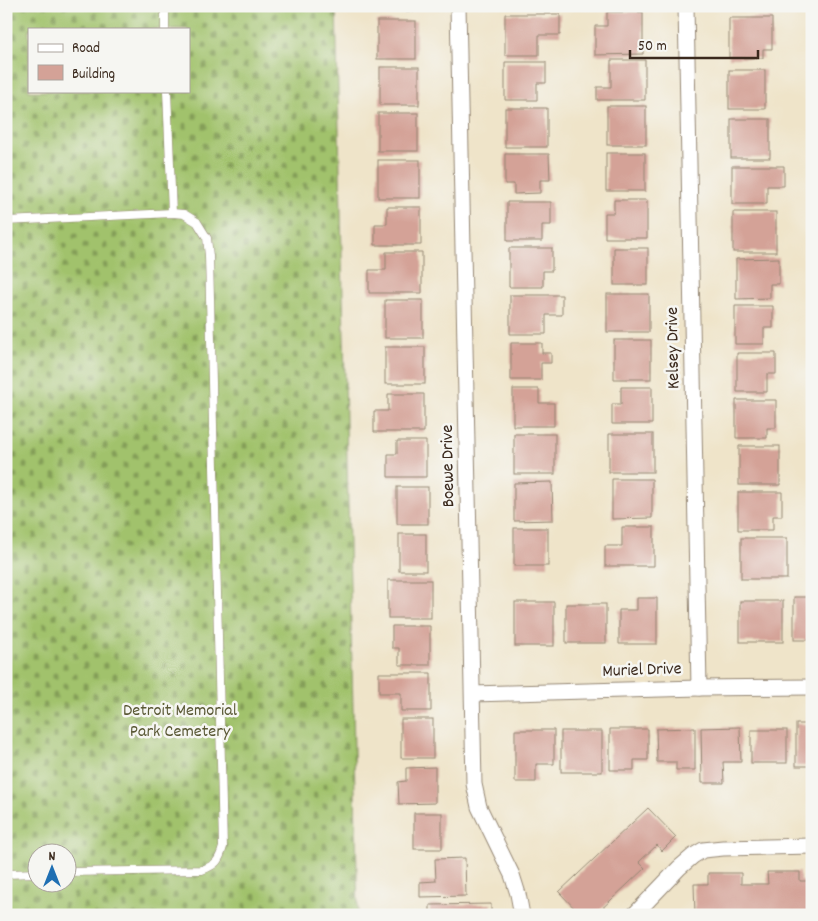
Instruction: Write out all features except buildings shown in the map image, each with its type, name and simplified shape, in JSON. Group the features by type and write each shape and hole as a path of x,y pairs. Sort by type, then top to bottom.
{"street":[{"name":"Boewe Drive","path":"458,6 474,784 479,807 512,875 522,915"},
{"name":"Kelsey Drive","path":"686,6 699,688"},
{"name":"Muriel Drive","path":"472,694 812,687"},
{"path":"634,915 679,868 703,850 812,846"}],"lane":[{"path":"164,6 165,28"},
{"path":"168,92 172,214"},
{"path":"6,221 184,214 197,222 207,238 209,256 223,847 220,857 213,866 202,870 78,872"},
{"path":"6,874 28,873"}],"green space":[{"name":"Detroit Memorial Park Cemetery","path":"6,6 336,6 358,915 6,915"}]}
